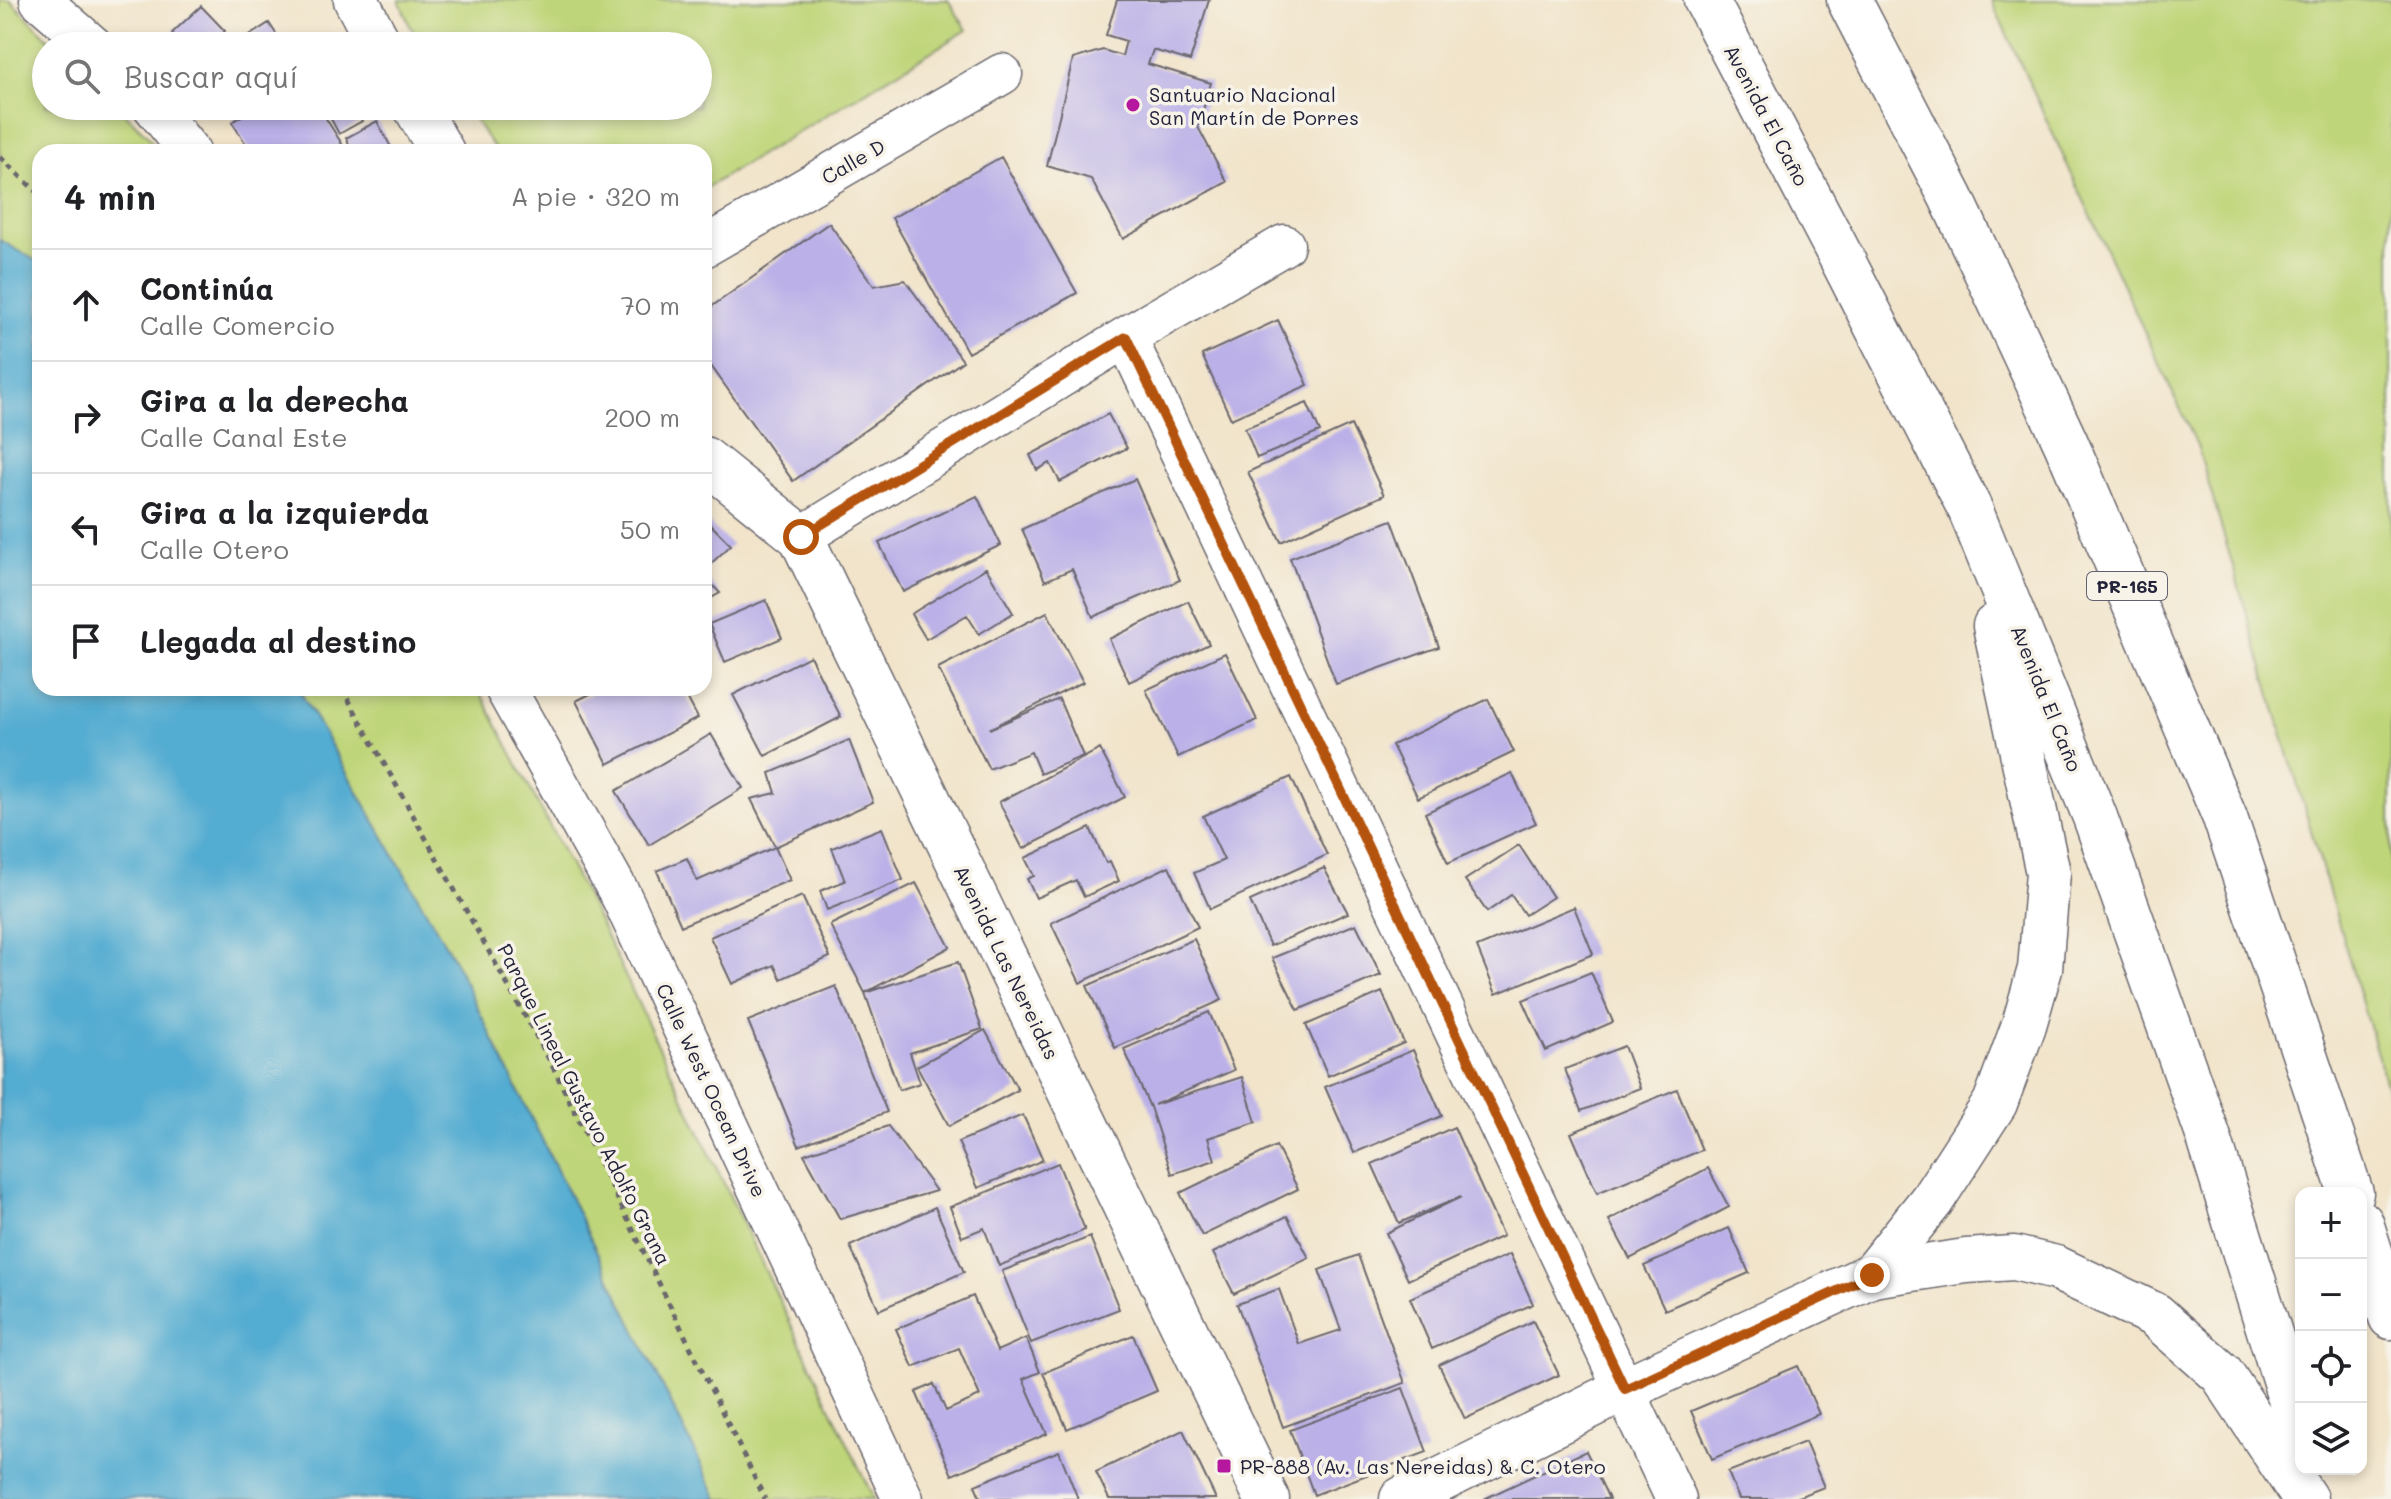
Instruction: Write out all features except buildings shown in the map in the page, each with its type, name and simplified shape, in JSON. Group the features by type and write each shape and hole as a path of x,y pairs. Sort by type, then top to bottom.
{"main road":[{"path":"356,0 373,32"},
{"name":"Avenida El Caño","path":"1706,0 1970,509 2100,831 2208,1135 2295,1414"},
{"name":"PR-165","path":"1849,0 1951,197 2066,443 2225,818 2349,1187"},
{"path":"423,120 437,144"},
{"name":"Avenida Las Nereidas","path":"712,465 801,537 1267,1499"},
{"path":"1872,1275 1932,1200 1995,1103 2024,1025 2040,969 2048,873 1970,509"},
{"path":"2367,1242 2391,1317"},
{"path":"1402,1499 1625,1389 1872,1275 1966,1261 2014,1258 2056,1268 2155,1315 2222,1374 2305,1499"},
{"path":"2314,1475 2321,1499"}],"street":[{"path":"40,0 77,32"},
{"name":"Calle D","path":"712,242 1002,74"},
{"path":"164,120 184,144"},
{"path":"801,537 1126,337 1284,245"},
{"path":"1126,337 1676,1499"},
{"name":"Calle West Ocean Drive","path":"509,696 621,896 903,1499"}],"path":[{"path":"0,157 32,187"},
{"name":"Parque Lineal Gustavo Adolfo Grana","path":"346,696 550,1061 765,1499"}],"green space":[{"path":"0,0 10,0 42,32 32,32 32,120 131,120 153,144 32,144 32,258 0,240"},
{"path":"399,0 948,0 967,30 712,184 712,144 491,144 475,120 712,120 712,32 414,32"},
{"path":"1991,0 2391,0 2391,1101 2197,445"},
{"path":"303,696 482,696 600,923 874,1499 718,1499 453,958"}],"water":[{"path":"0,240 32,258 32,696 303,696 453,958 718,1499 0,1499"}],"place":[{"name":"Santuario Nacional San Martín de Porres","path":"1133,105"},
{"name":"PR-888 (Av. Las Nereidas) & C. Otero","path":"1224,1466"}],"route":[{"path":"801,537 1126,337 1625,1389 1872,1275"}]}
